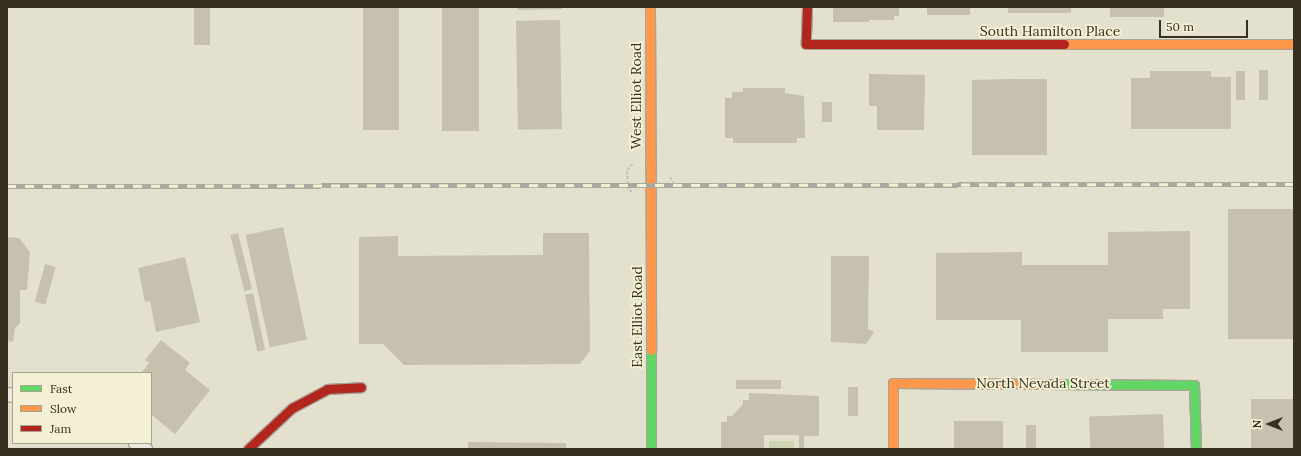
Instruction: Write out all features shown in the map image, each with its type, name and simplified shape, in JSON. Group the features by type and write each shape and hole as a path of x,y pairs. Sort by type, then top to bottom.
{"street":[{"name":"West Elliot Road","path":"650,7 650,185"},
{"name":"South Hamilton Place","path":"807,7 806,44 1294,44"},
{"name":"East Elliot Road","path":"650,185 651,449"},
{"name":"North Nevada Street","path":"893,449 893,382 1194,385 1196,449"},
{"path":"248,449 292,408 327,389 361,387"}],"path":[{"path":"632,192 628,189 628,170 633,164"},
{"path":"670,177 673,182"}],"green space":[{"path":"769,441 794,441 794,449 769,449"}],"building":[{"path":"194,7 210,7 210,45 194,45"},
{"path":"363,7 399,7 399,130 363,130"},
{"path":"442,7 479,7 479,131 442,131"},
{"path":"518,7 562,7 562,9 518,10"},
{"path":"833,7 899,7 899,16 894,16 894,20 833,22"},
{"path":"927,7 970,7 970,15 927,15"},
{"path":"1008,7 1071,7 1071,13 1008,13"},
{"path":"1110,7 1164,7 1164,17 1110,17"},
{"path":"560,20 562,129 518,130 516,21"},
{"path":"1259,70 1268,70 1268,100 1259,100"},
{"path":"1150,71 1211,71 1211,77 1231,77 1231,129 1131,129 1131,78 1150,78"},
{"path":"1236,71 1245,71 1245,100 1236,100"},
{"path":"869,74 925,75 924,130 877,130 877,106 869,106"},
{"path":"1047,79 1047,155 972,155 972,80"},
{"path":"743,88 785,88 785,93 804,96 805,138 797,138 797,143 733,143 733,138 725,138 725,98 732,98 732,92 743,92"},
{"path":"822,102 832,102 832,122 822,122"},
{"path":"1228,209 1294,209 1294,339 1228,339"},
{"path":"283,227 307,339 270,347 246,235"},
{"path":"1190,231 1190,309 1163,309 1163,319 1108,319 1108,352 1021,352 1021,320 936,320 936,253 1022,252 1022,265 1108,265 1108,232"},
{"path":"238,233 252,289 244,291 230,235"},
{"path":"543,233 589,233 590,351 580,364 404,365 383,344 359,344 359,237 398,236 398,256 543,255"},
{"path":"7,237 19,238 30,252 27,290 20,290 20,323 15,328 13,342 7,341"},
{"path":"831,256 869,256 868,329 874,332 866,344 831,342"},
{"path":"185,257 200,322 156,332 150,301 145,302 138,268"},
{"path":"45,264 56,267 46,305 35,302"},
{"path":"253,293 265,350 257,351 245,295"},
{"path":"161,340 190,363 185,370 210,390 175,434 152,415 152,372 142,372 149,363 145,360"},
{"path":"736,380 781,380 781,389 736,389"},
{"path":"848,387 858,387 858,416 848,416"},
{"path":"749,393 819,396 819,436 804,436 804,449 799,449 799,435 764,435 764,449 721,449 721,422 727,422 727,416 732,416 743,404 743,400 749,400"},
{"path":"1251,399 1294,399 1294,449 1251,449"},
{"path":"1163,414 1164,449 1090,449 1089,417"},
{"path":"954,421 1003,421 1003,449 954,449"},
{"path":"1026,425 1036,425 1036,449 1026,449"},
{"path":"468,442 566,443 566,449 468,449"}],"railway":[{"path":"7,186 1294,184"}],"traffic: fast":[{"path":"651,350 651,449"},
{"path":"1048,384 1194,385 1196,449"}],"traffic: slow":[{"path":"650,7 651,350"},
{"path":"1064,44 1294,44"},
{"path":"893,449 893,383 1048,384"}],"traffic: jam":[{"path":"807,7 806,44 1064,44"},
{"path":"248,449 292,408 327,389 361,387"}]}
